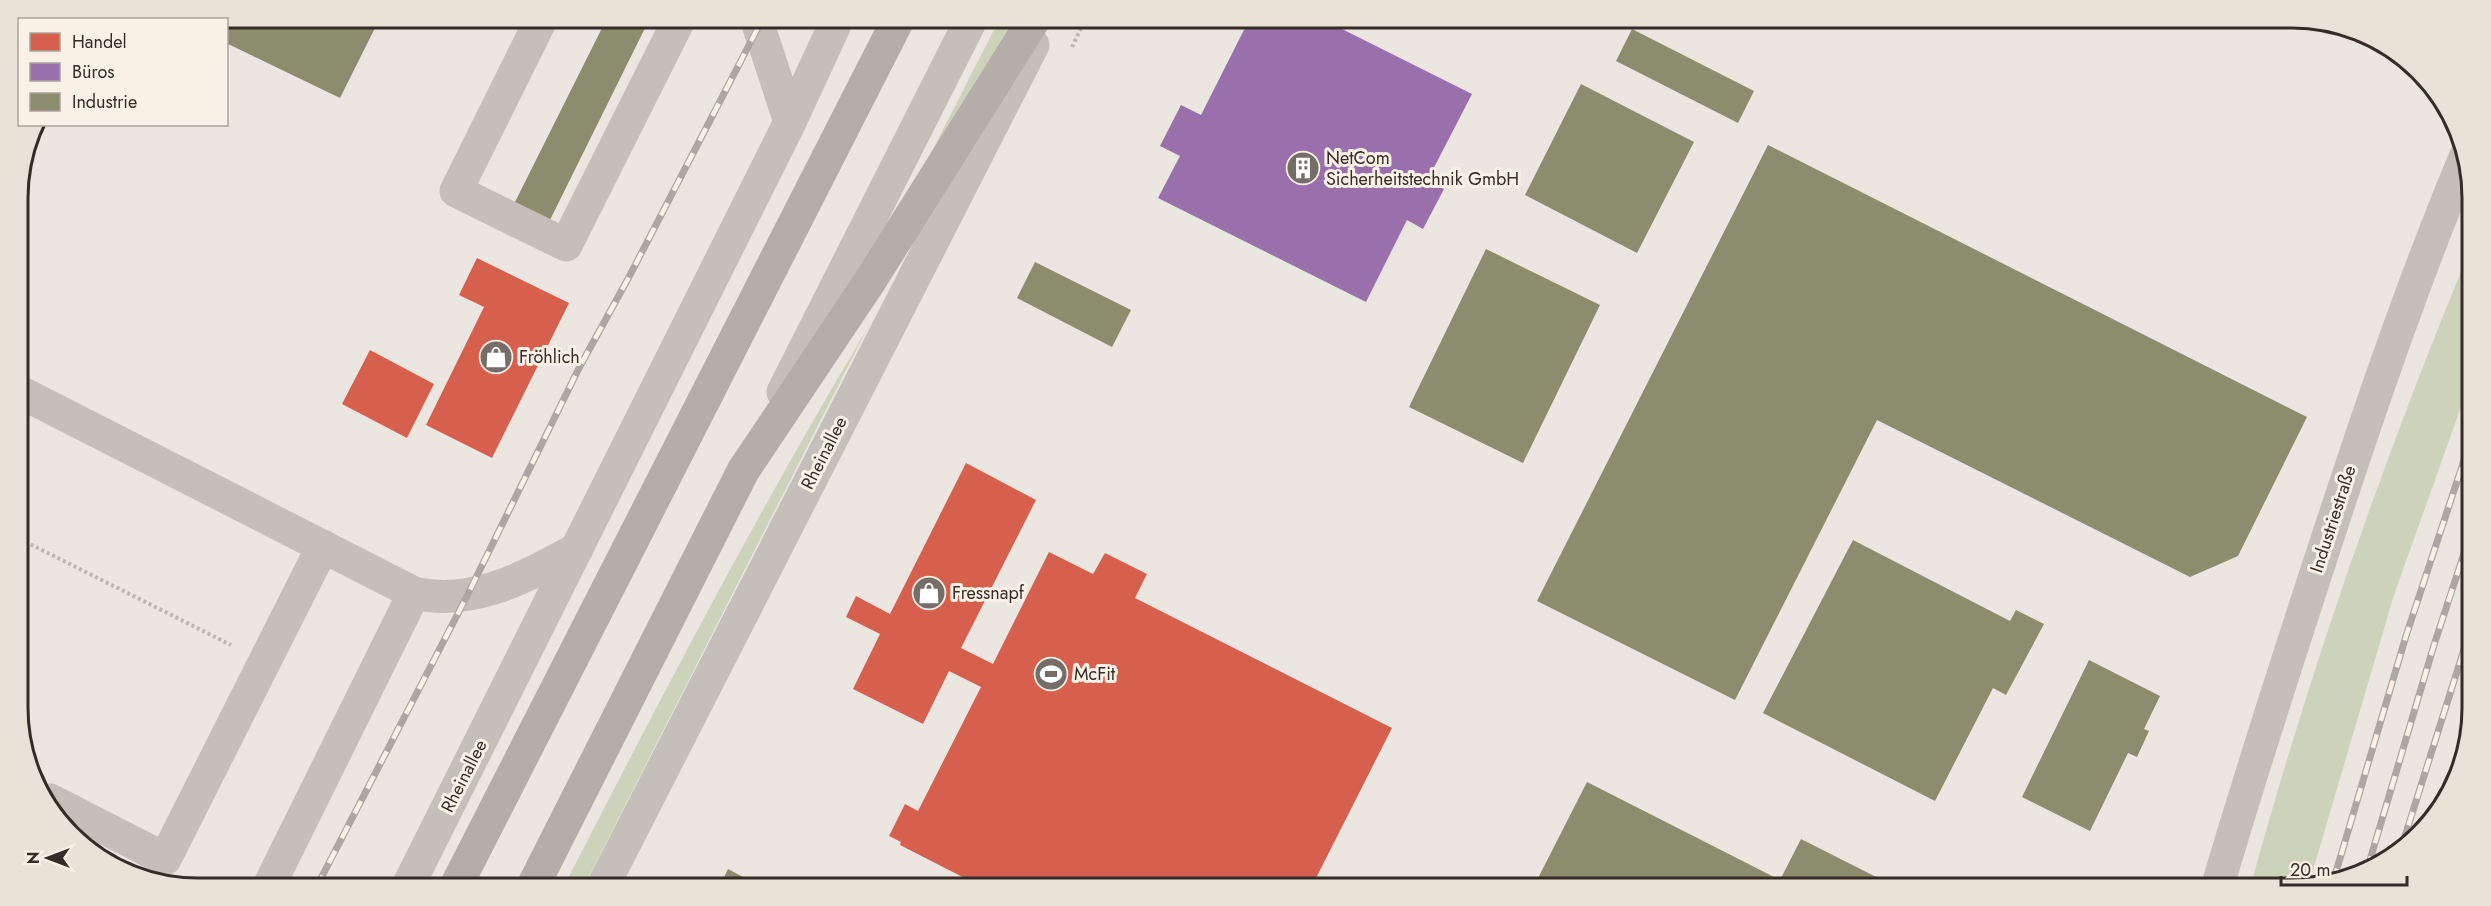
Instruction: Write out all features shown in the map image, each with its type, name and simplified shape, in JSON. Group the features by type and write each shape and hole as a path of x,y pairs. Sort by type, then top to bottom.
{"main road":[{"path":"460,878 894,28"},
{"path":"537,878 743,471 870,281 1029,28"}],"street":[{"path":"537,28 456,191 566,245 675,28"},
{"path":"759,28 790,122"},
{"name":"Rheinallee","path":"412,878 790,122 833,28"},
{"path":"858,99 885,28"},
{"path":"743,471 967,28"},
{"name":"Rheinallee","path":"607,878 1042,28"},
{"name":"Industriestraße","path":"2220,877 2249,778 2375,392 2428,246 2460,170"},
{"path":"29,396 414,593 432,597 467,596 531,573 578,549"},
{"path":"59,805 165,859 323,546"},
{"path":"273,878 414,593"}],"path":[{"path":"28,542 264,662"}],"green space":[{"path":"995,28 1013,28 910,194"},
{"path":"2462,270 2462,404 2394,595 2311,876 2253,877 2298,725 2351,563"},
{"path":"867,329 588,878 568,878 748,536"}],"building: Handel":[{"path":"477,258 569,303 492,458 426,425 484,307 459,295"},
{"path":"370,350 434,384 407,438 342,404"},
{"path":"966,463 1036,500 961,648 993,664 1049,552 1093,574 1105,553 1147,574 1135,598 1392,728 1316,877 964,878 900,845 901,842 889,836 905,804 918,811 981,687 949,671 923,724 853,689 880,634 846,617 856,596 890,614"}],"building: Büros":[{"name":"NetCom Sicherheitstechnik GmbH","path":"1245,28 1340,28 1472,94 1427,181 1444,189 1423,229 1407,220 1366,302 1158,198 1180,156 1160,146 1181,105 1201,115"}],"building: Industrie":[{"path":"228,28 375,28 340,98 228,44"},
{"path":"602,28 645,28 549,222 514,204"},
{"path":"1632,29 1754,91 1738,123 1616,61"},
{"path":"1581,84 1694,142 1637,253 1525,195"},
{"path":"1768,145 2307,417 2238,556 2190,577 1877,420 1735,700 1537,601"},
{"path":"1486,249 1600,305 1523,463 1409,407"},
{"path":"1035,262 1131,310 1112,347 1017,298"},
{"path":"1853,540 2010,621 2016,610 2044,624 2006,695 1993,688 1935,801 1763,713"},
{"path":"2089,660 2160,696 2144,729 2149,731 2137,757 2128,753 2090,831 2022,797"},
{"path":"1587,782 1775,877 1538,877"},
{"path":"1801,839 1877,877 1781,877"},
{"path":"728,869 745,878 724,878"}],"railway":[{"path":"321,878 467,596 579,368 629,277 758,28"},
{"path":"2336,871 2406,636 2462,466"},
{"path":"2370,859 2462,560"},
{"path":"2406,834 2462,656"}],"place":[{"name":"NetCom Sicherheitstechnik GmbH","path":"1303,168"},
{"name":"Fröhlich","path":"496,357"},
{"name":"Fressnapf","path":"929,593"},
{"name":"McFit","path":"1051,674"}]}
